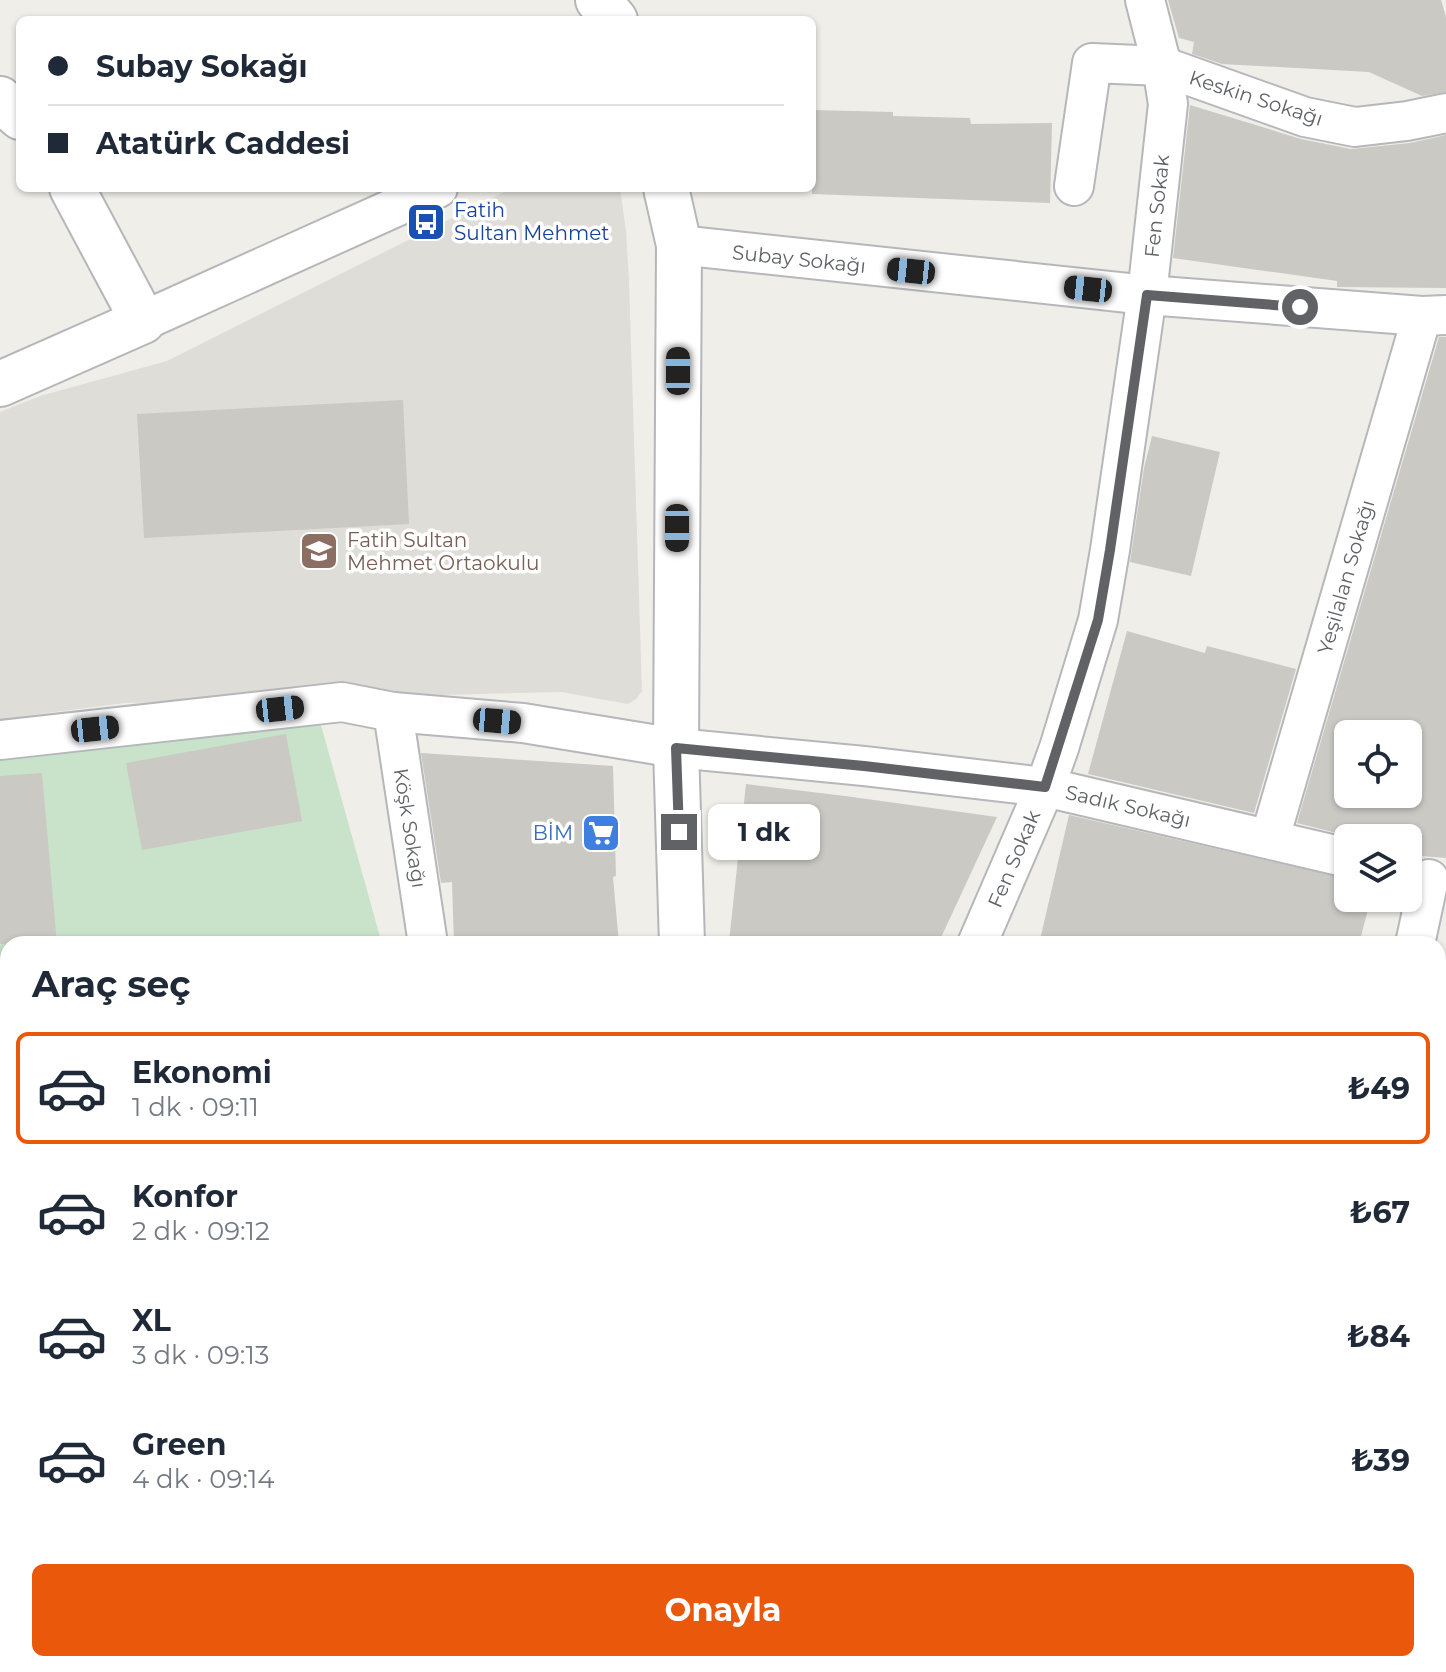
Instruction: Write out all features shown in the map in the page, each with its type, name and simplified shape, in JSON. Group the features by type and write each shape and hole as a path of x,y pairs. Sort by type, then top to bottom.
{"street":[{"path":"598,0 612,16"},
{"name":"Fen Sokak","path":"980,936 1045,787 1098,620 1147,295 1168,104 1145,0"},
{"name":"Keskin Sokağı","path":"1074,186 1092,63 1162,66 1305,117 1355,127 1446,113"},
{"path":"0,99 16,113"},
{"path":"74,192 143,321"},
{"path":"0,384 429,192"},
{"path":"667,192 679,245 676,748 682,936"},
{"name":"Subay Sokağı","path":"679,245 1147,295 1434,316"},
{"name":"Yeşilalan Sokağı","path":"1270,838 1434,316"},
{"name":"Sadık Sokağı","path":"0,740 342,702 393,712 523,723 676,748 1045,787 1334,854"},
{"name":"Köşk Sokağı","path":"393,712 427,936"},
{"path":"1417,936 1428,878"}],"shaded area":[{"name":"Fatih Sultan Mehmet Ortaokulu","path":"504,192 621,192 629,281 642,691 628,704 561,692 125,703 0,719 0,412 40,396 167,361"}],"green space":[{"path":"319,718 380,936 0,936 0,757"}],"building":[{"path":"1168,0 1441,0 1446,17 1446,92 1422,96 1369,72 1222,64 1192,54 1194,42 1179,38"},
{"path":"1190,105 1301,139 1351,149 1410,143 1446,135 1446,288 1337,287 1337,281 1173,258"},
{"path":"816,110 970,118 971,124 1052,123 1050,203 812,194 816,192"},
{"path":"1439,337 1446,337 1446,858 1422,856 1422,824 1334,824 1334,832 1297,823"},
{"path":"403,400 409,524 144,538 137,414"},
{"path":"1152,436 1220,452 1191,576 1130,562"},
{"path":"1127,631 1205,653 1207,646 1296,669 1254,813 1088,774"},
{"path":"286,734 302,821 142,850 126,763"},
{"path":"421,753 613,766 616,876 613,877 618,936 454,936 452,882 441,883"},
{"path":"42,773 56,936 0,936 0,776"},
{"path":"746,784 997,817 942,936 730,936"},
{"path":"1069,815 1334,876 1334,912 1367,912 1361,936 1041,936"}],"place":[{"name":"Fati̇h Sultan Mehmet","path":"426,222"},
{"name":"Fatih Sultan Mehmet Ortaokulu","path":"319,551"},
{"name":"BİM","path":"601,833"}],"route":[{"path":"679,832 676,748 1045,787 1098,620 1147,295 1300,307"}]}
